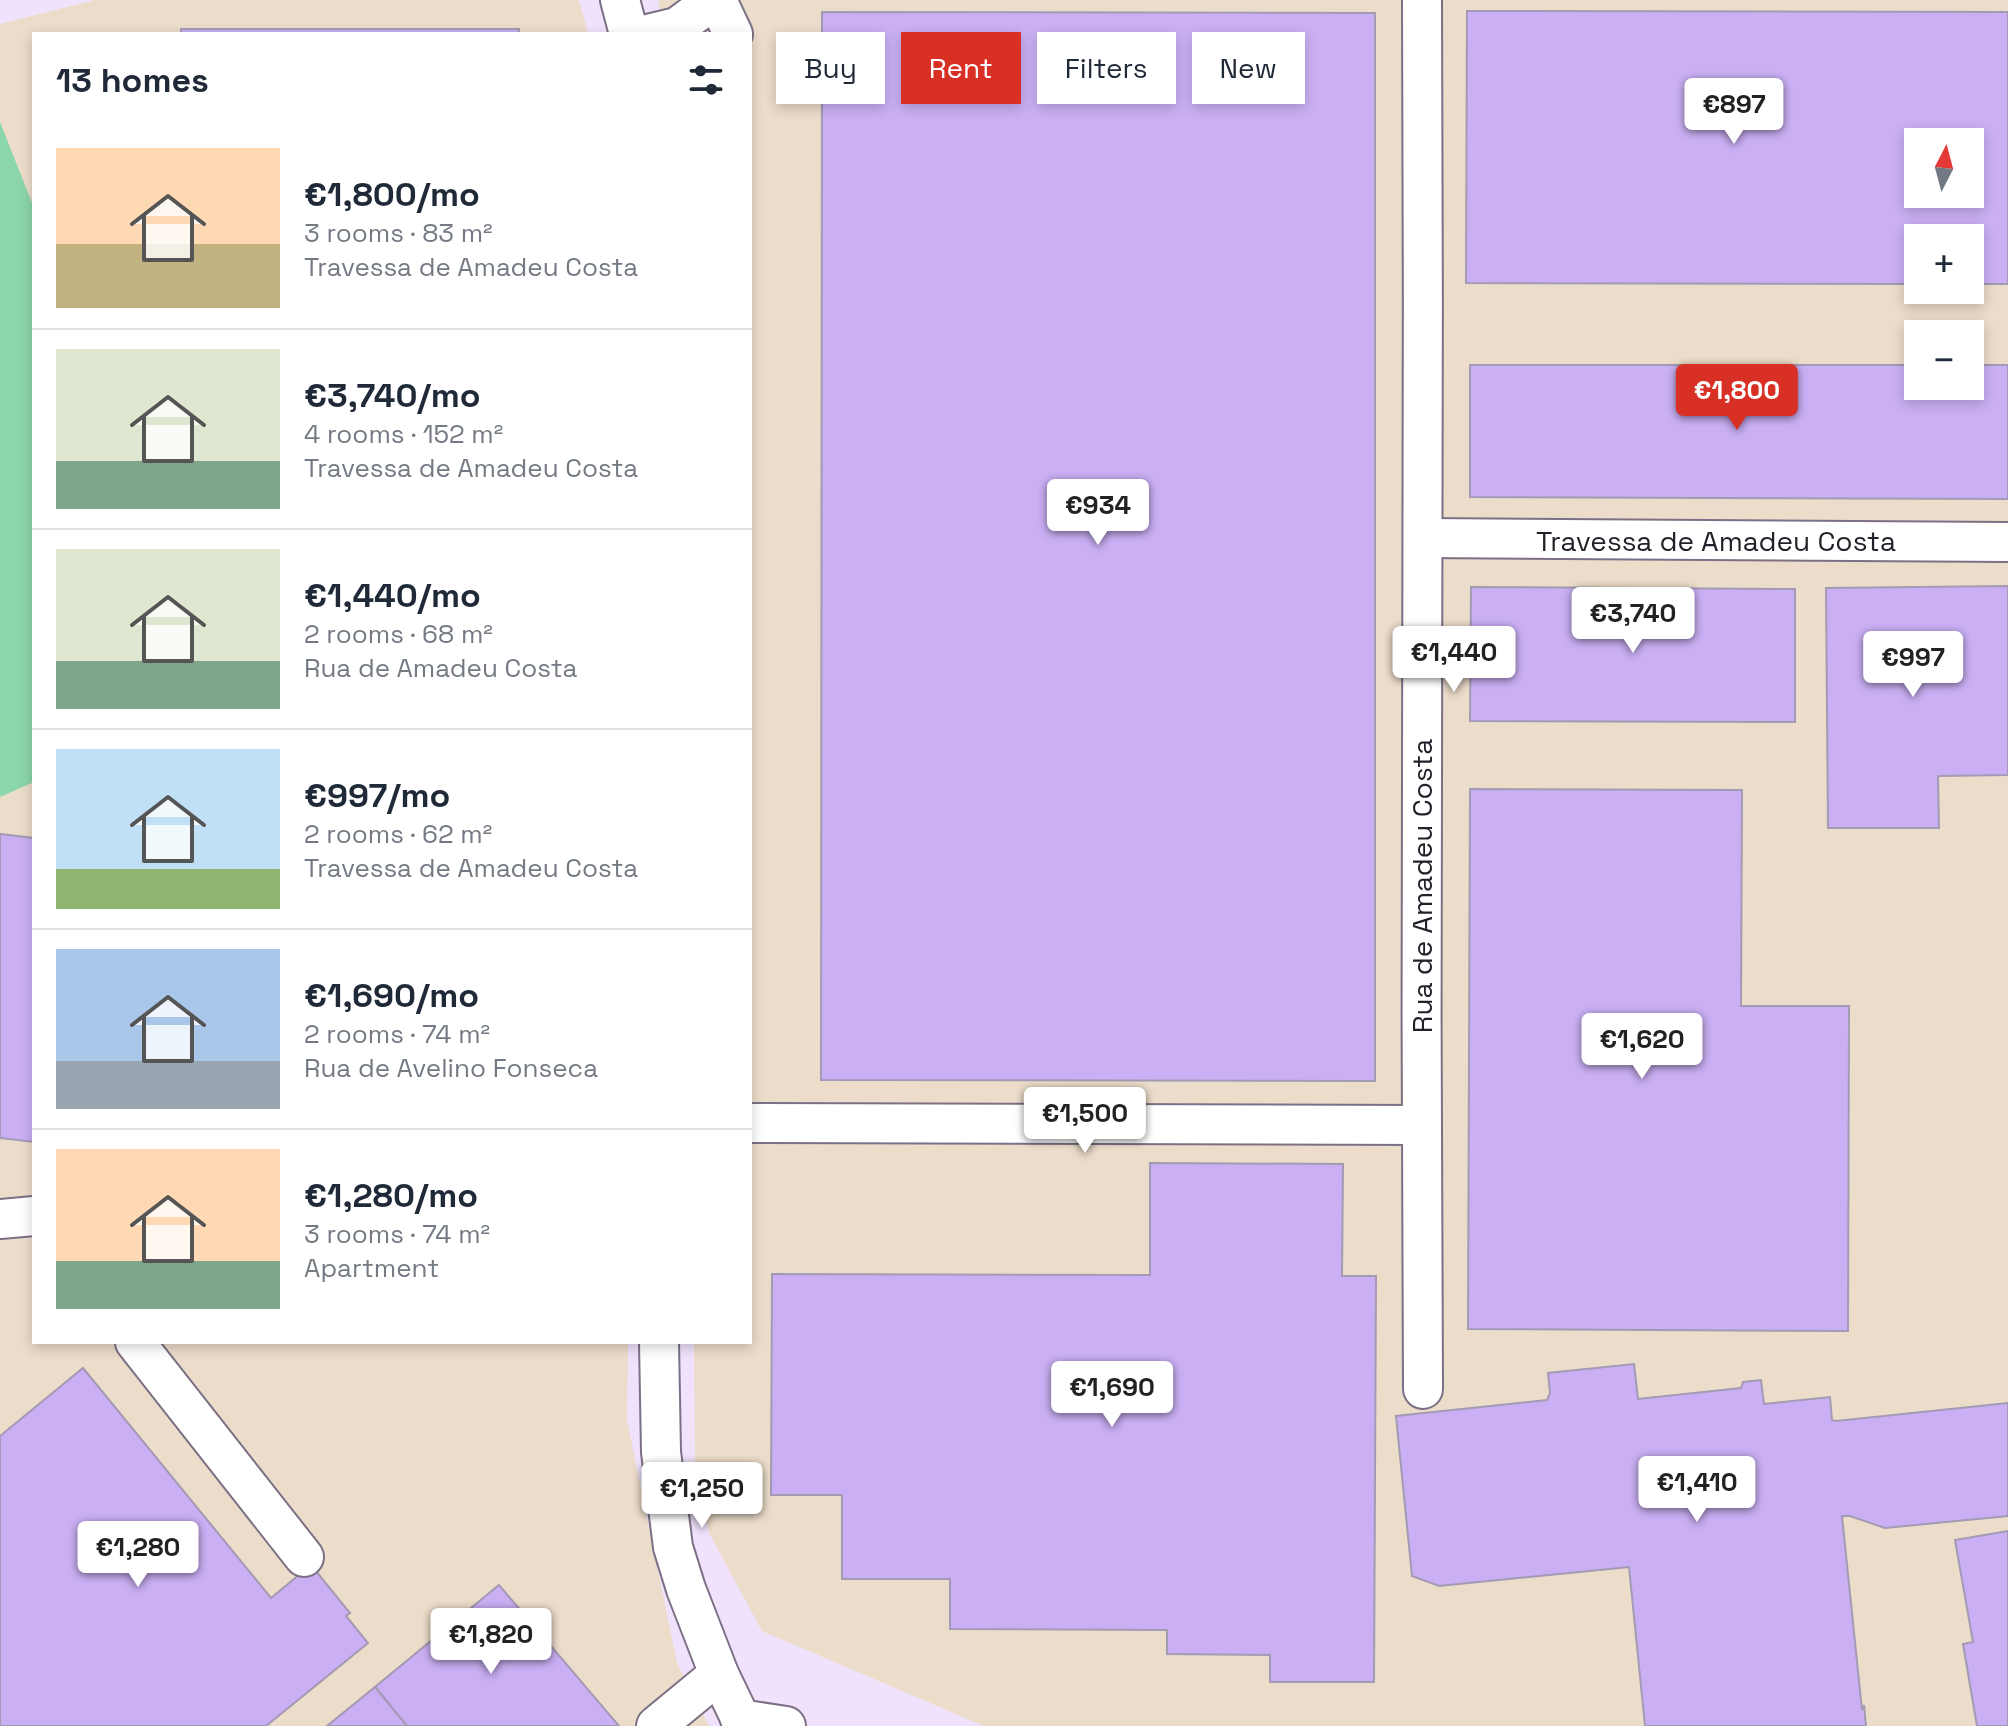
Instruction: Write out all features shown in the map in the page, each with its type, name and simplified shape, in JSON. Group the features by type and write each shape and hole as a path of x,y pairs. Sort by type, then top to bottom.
{"street":[{"path":"620,0 628,32"},
{"path":"656,32 677,27 716,0 732,32"},
{"name":"Rua de Amadeu Costa","path":"1422,0 1423,1389"},
{"name":"Travessa de Amadeu Costa","path":"1424,538 2008,542"},
{"path":"752,1123 1421,1125"},
{"path":"0,1219 32,1216"},
{"path":"137,1344 304,1557"},
{"path":"659,1344 661,1452 673,1547 686,1589 742,1723 786,1726"},
{"path":"656,1726 719,1674"}],"shaded area":[{"path":"95,0 579,0 587,32 32,32 32,1344 628,1344 627,1420 677,1663 709,1726 0,1726 0,24"},
{"path":"658,0 2008,0 2008,1726 984,1726 762,1631 709,1533 695,1461 694,1344 752,1344 752,32 664,32"}],"green space":[{"path":"0,122 32,203 32,783 0,797"}],"building":[{"path":"1467,11 2008,12 2008,284 1984,284 1984,224 1904,224 1904,284 1466,283"},
{"path":"822,12 1375,13 1375,1081 821,1080 822,104 885,104 885,32 822,32"},
{"path":"181,29 519,29 519,32 181,32"},
{"path":"1470,365 1904,365 1904,400 1984,400 1984,365 2008,365 2008,499 1470,497"},
{"path":"2008,586 2008,775 1938,776 1939,828 1828,828 1826,588"},
{"path":"1471,587 1795,589 1795,722 1470,721"},
{"path":"1470,789 1742,790 1741,1006 1849,1006 1848,1331 1468,1329"},
{"path":"0,834 32,838 32,1142 0,1138"},
{"path":"1150,1163 1343,1164 1342,1276 1376,1276 1374,1682 1270,1682 1270,1655 1167,1654 1167,1630 950,1629 950,1579 842,1579 842,1495 771,1495 772,1274 1150,1275"},
{"path":"1634,1364 1638,1399 1741,1388 1743,1382 1761,1380 1764,1404 1830,1397 1832,1420 1836,1421 2008,1403 2008,1516 1885,1528 1842,1516 1866,1726 1645,1726 1629,1567 1439,1586 1412,1576 1396,1416 1547,1400 1550,1393 1548,1373"},
{"path":"83,1368 271,1598 311,1565 350,1613 346,1616 368,1643 266,1726 0,1726 0,1436"},
{"path":"2008,1531 2008,1726 1977,1726 1963,1644 1973,1642 1955,1540"},
{"path":"499,1585 619,1726 407,1726 375,1687"},
{"path":"375,1687 407,1726 327,1726"}]}
